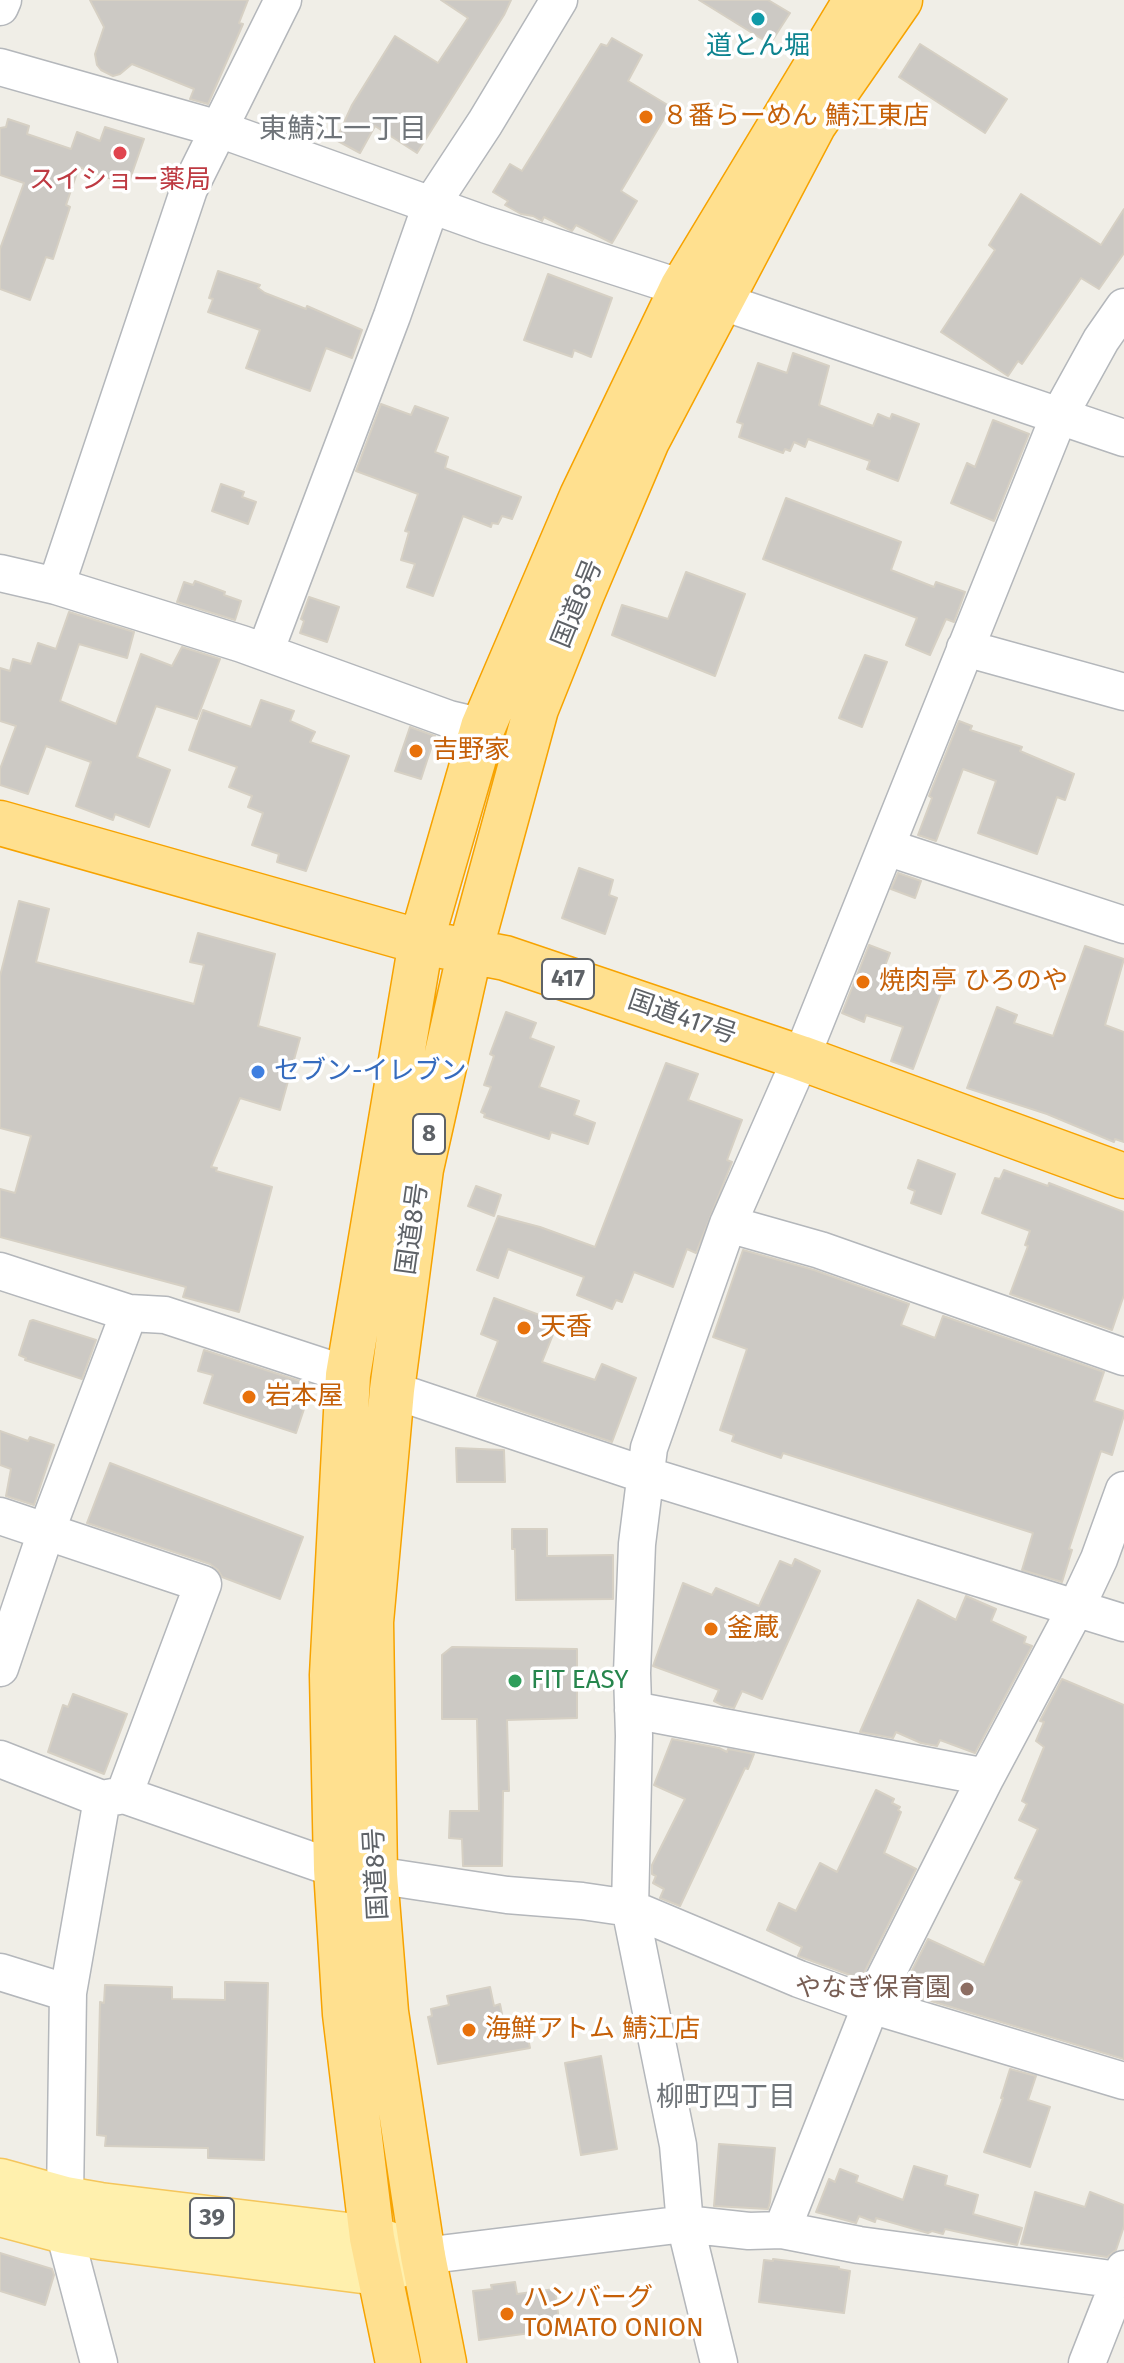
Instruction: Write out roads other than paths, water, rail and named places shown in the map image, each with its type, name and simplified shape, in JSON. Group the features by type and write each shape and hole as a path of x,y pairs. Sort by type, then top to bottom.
{"highway":[{"name":"国道8号","path":"398,2363 375,2255 345,2014 371,1622 392,1390 421,1169 470,951 536,709 647,441 701,295 856,0"},
{"name":"国道8号","path":"444,2363 423,2256 386,2012 355,1872 332,1675 348,1375 421,942 483,727 582,496 701,295 900,0"},
{"name":"国道417号","path":"0,823 421,942 505,958 801,1058 1124,1176"}],"main road":[{"name":"39","path":"0,2181 64,2215"},
{"name":"39","path":"0,2214 64,2215 375,2255 423,2256"}],"street":[{"path":"0,7 3,0"},
{"path":"56,586 189,189 283,0"},
{"path":"265,652 387,331 431,205 559,0"},
{"path":"0,67 219,129 431,205 1124,438"},
{"path":"719,2363 685,2224 678,2145 630,1908 632,1673 637,1544 649,1448 728,1224 801,1058 1059,416 1101,340 1124,307"},
{"path":"0,573 56,586 265,652 449,719 483,727"},
{"path":"965,648 1124,692"},
{"path":"886,847 1124,925"},
{"path":"728,1224 820,1250 1124,1357"},
{"path":"0,1271 129,1313 165,1315 348,1375"},
{"path":"0,1668 46,1532 129,1313"},
{"path":"392,1390 645,1475 1124,1623"},
{"path":"782,2230 871,2005 986,1777 1076,1608 1099,1559 1124,1490"},
{"path":"0,1516 203,1584 113,1797 68,1993 64,2215 99,2363"},
{"path":"633,1710 986,1777"},
{"path":"0,1759 355,1872 507,1895 630,1908 799,1979 871,2005 1124,2081"},
{"path":"0,1972 68,1993"},
{"path":"423,2256 685,2224 749,2231 782,2230 859,2245 1122,2275 1087,2363"}],"place":[{"name":"道とん堀","path":"758,19"},
{"name":"８番らーめん 鯖江東店","path":"646,117"},
{"name":"スイショー薬局","path":"120,153"},
{"name":"吉野家","path":"416,751"},
{"name":"焼肉亭 ひろのや","path":"863,982"},
{"name":"セブン-イレブン","path":"258,1072"},
{"name":"天香","path":"524,1328"},
{"name":"岩本屋","path":"249,1397"},
{"name":"釜蔵","path":"711,1629"},
{"name":"FIT EASY","path":"515,1681"},
{"name":"やなぎ保育園","path":"967,1989"},
{"name":"海鮮アトム 鯖江店","path":"469,2030"},
{"name":"ハンバーグ TOMATO ONION","path":"507,2314"}],"district":[{"name":"東鯖江一丁目","path":"343,130"},
{"name":"柳町四丁目","path":"726,2098"}]}
